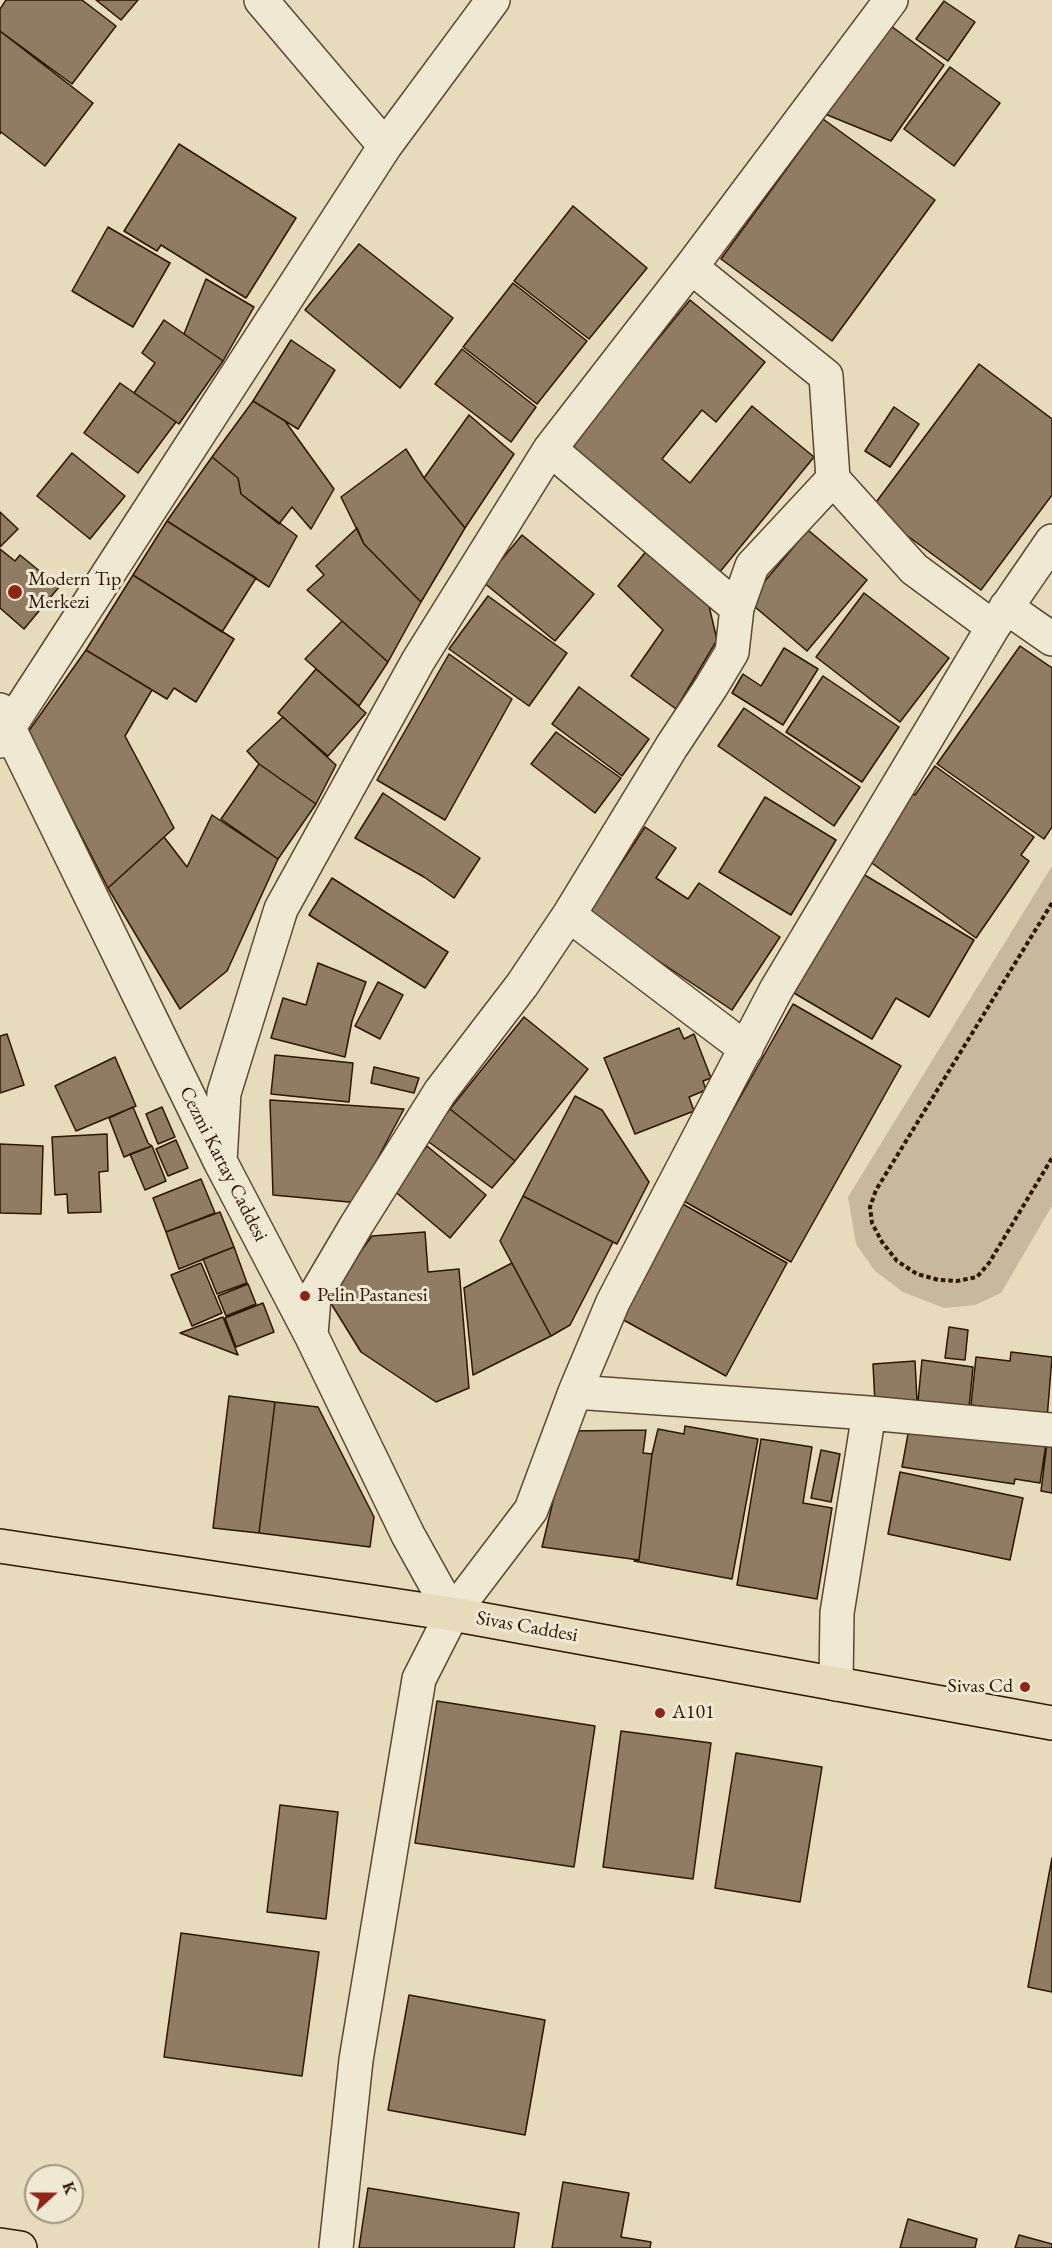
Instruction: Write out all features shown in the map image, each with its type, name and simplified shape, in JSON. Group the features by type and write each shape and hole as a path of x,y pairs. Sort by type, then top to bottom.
{"main road":[{"name":"Sivas Caddesi","path":"0,1545 452,1614 1052,1723"},
{"path":"0,2245 20,2248"}],"street":[{"path":"261,0 386,146"},
{"path":"3,726 386,146 494,0"},
{"path":"220,1161 224,1093 281,909 418,662 550,449 691,267 891,0"},
{"path":"691,267 826,376 832,479 914,569 1000,617 1052,639"},
{"path":"550,449 737,608"},
{"path":"311,1335 314,1297 357,1224 440,1092 522,986 569,915 666,755 732,652 737,608 752,566 832,479"},
{"path":"336,2248 356,2060 419,1679 452,1614 531,1510 575,1392 612,1302 788,970 1000,617 1052,541"},
{"name":"Cezmi Kartay Caddesi","path":"3,726 220,1161 311,1335 408,1535 452,1614"},
{"path":"569,915 746,1049"},
{"path":"575,1392 869,1413 1052,1430"},
{"path":"836,1684 837,1613 869,1413"}],"path":[{"path":"1052,903 876,1190 870,1207 872,1223 882,1242 897,1261 917,1274 939,1280 957,1281 977,1277 990,1263 1052,1158"}],"shaded area":[{"path":"1052,866 1052,1206 1001,1293 975,1305 944,1308 903,1292 875,1271 856,1244 848,1197"}],"building":[{"path":"6,0 82,0 116,26 72,84 0,31 0,9"},
{"path":"96,0 138,0 121,20"},
{"path":"944,1 975,22 948,61 916,39"},
{"path":"891,26 944,65 891,141 825,114"},
{"path":"0,31 93,103 45,166 1,132 0,134"},
{"path":"950,67 1000,103 954,166 904,129"},
{"path":"823,119 935,200 832,341 721,259"},
{"path":"179,144 296,218 246,298 161,245 157,251 124,231"},
{"path":"573,206 647,268 589,339 514,281"},
{"path":"108,227 170,263 133,327 72,291"},
{"path":"359,244 453,318 400,388 305,310"},
{"path":"206,279 254,307 223,361 184,334"},
{"path":"513,283 587,341 537,404 463,347"},
{"path":"690,300 765,362 716,422 702,410 662,459 690,483 752,406 814,457 719,573 568,448"},
{"path":"164,320 223,361 179,424 134,393 155,363 142,353"},
{"path":"291,340 335,370 298,429 253,401"},
{"path":"462,349 536,407 511,442 435,384"},
{"path":"979,364 1052,419 1052,495 981,590 871,509"},
{"path":"120,383 176,422 138,473 84,433"},
{"path":"253,401 285,421 334,489 311,529 292,507 279,524 241,494 238,478 212,457"},
{"path":"894,407 919,424 890,467 865,451"},
{"path":"469,415 514,454 465,528 424,478"},
{"path":"406,449 424,478 465,528 421,602 364,544 341,497"},
{"path":"72,453 125,496 90,539 37,496"},
{"path":"212,457 238,478 241,494 297,536 269,587 167,521"},
{"path":"0,512 18,529 0,547"},
{"path":"167,521 256,578 222,632 133,575"},
{"path":"357,528 364,544 421,602 388,662 307,590 324,575 316,566"},
{"path":"808,530 867,580 807,651 748,601"},
{"path":"522,535 594,594 555,641 483,582"},
{"path":"0,549 15,561 20,555 59,587 24,629 0,608"},
{"path":"648,549 709,606 717,640 676,709 631,676 663,630 618,586"},
{"path":"133,575 234,639 196,702 174,688 167,699 86,650"},
{"path":"864,593 949,658 900,722 816,657"},
{"path":"488,596 567,653 529,706 449,649"},
{"path":"342,621 388,662 359,706 305,659"},
{"path":"1020,646 1052,668 1052,827 1044,839 937,764"},
{"path":"784,648 818,669 783,725 732,693 743,674 761,686"},
{"path":"86,650 152,690 125,736 174,828 108,888 28,732"},
{"path":"449,654 512,699 445,820 377,780"},
{"path":"316,669 366,713 328,756 278,713"},
{"path":"823,676 899,727 862,782 786,732"},
{"path":"579,687 649,739 622,776 552,724"},
{"path":"744,708 860,787 834,826 718,746"},
{"path":"283,717 336,765 316,804 259,764 247,751"},
{"path":"556,732 621,778 595,813 531,764"},
{"path":"259,764 316,804 278,859 221,819"},
{"path":"935,766 1034,837 1021,855 1029,861 976,938 869,861 909,792 915,795"},
{"path":"383,793 480,858 454,898 424,877 355,838"},
{"path":"765,797 836,840 791,915 719,872"},
{"path":"212,815 278,859 227,971 180,1009 108,888 164,837 187,867"},
{"path":"645,827 676,848 656,878 688,899 699,883 780,937 732,1010 588,914"},
{"path":"863,874 974,940 929,1017 896,998 872,1039 794,993"},
{"path":"332,878 448,952 425,988 309,915"},
{"path":"318,963 366,982 352,1021 345,1057 271,1038 283,998 306,1005"},
{"path":"378,982 403,995 380,1039 355,1026"},
{"path":"793,1004 901,1066 791,1262 682,1200"},
{"path":"524,1017 588,1069 515,1161 450,1109"},
{"path":"679,1028 684,1039 694,1034 711,1078 703,1081 706,1090 689,1097 694,1111 635,1134 604,1058"},
{"path":"7,1034 24,1085 0,1093 0,1036"},
{"path":"275,1055 353,1063 349,1102 271,1094"},
{"path":"115,1057 136,1106 76,1131 55,1086"},
{"path":"374,1067 419,1078 414,1093 371,1083"},
{"path":"575,1096 602,1110 649,1182 617,1244 523,1196"},
{"path":"270,1100 404,1109 355,1201 349,1202 273,1195"},
{"path":"133,1107 148,1143 152,1146 124,1157 109,1118"},
{"path":"162,1107 175,1137 158,1144 146,1114"},
{"path":"450,1109 515,1161 492,1188 426,1140"},
{"path":"107,1134 108,1171 99,1172 101,1212 68,1213 67,1194 55,1195 52,1137"},
{"path":"176,1140 188,1168 168,1176 156,1149"},
{"path":"0,1144 43,1146 41,1214 0,1213"},
{"path":"152,1146 166,1181 145,1190 130,1154"},
{"path":"427,1146 486,1195 450,1238 392,1189"},
{"path":"201,1179 215,1213 166,1232 153,1198"},
{"path":"523,1196 613,1242 570,1325 551,1336 500,1241"},
{"path":"681,1203 787,1263 726,1376 618,1317"},
{"path":"220,1212 234,1247 179,1269 166,1232"},
{"path":"425,1232 428,1272 459,1269 469,1388 436,1402 361,1352 327,1297 372,1236"},
{"path":"234,1247 247,1283 217,1294 203,1259"},
{"path":"201,1263 222,1313 192,1326 171,1275"},
{"path":"512,1263 551,1336 473,1375 464,1288"},
{"path":"248,1284 256,1304 226,1316 218,1296"},
{"path":"263,1303 274,1332 236,1347 225,1318"},
{"path":"223,1317 238,1355 180,1333"},
{"path":"949,1327 968,1330 965,1360 945,1358"},
{"path":"1011,1352 1052,1357 1047,1419 987,1412 987,1407 971,1405 976,1357 1010,1361"},
{"path":"922,1360 973,1367 969,1407 918,1401"},
{"path":"915,1361 917,1401 875,1403 873,1364"},
{"path":"229,1396 275,1402 259,1533 213,1528"},
{"path":"275,1402 318,1407 374,1517 370,1547 259,1533"},
{"path":"910,1423 1046,1444 1040,1483 1015,1479 1014,1484 902,1467"},
{"path":"685,1426 758,1439 732,1579 634,1561 639,1560 652,1454 658,1429 684,1434"},
{"path":"646,1430 643,1453 652,1454 639,1560 542,1547 570,1431"},
{"path":"761,1439 812,1447 803,1503 832,1508 817,1599 737,1585"},
{"path":"1047,1443 1052,1443 1052,1493 1041,1491"},
{"path":"821,1450 840,1454 831,1502 811,1498"},
{"path":"900,1472 1023,1498 1010,1560 888,1534"},
{"path":"437,1701 595,1726 574,1867 415,1843"},
{"path":"621,1731 711,1743 693,1879 603,1867"},
{"path":"736,1753 822,1767 800,1902 715,1888"},
{"path":"280,1805 338,1812 326,1919 267,1912"},
{"path":"1052,1858 1052,1992 1028,1987"},
{"path":"181,1933 319,1952 302,2076 164,2057"},
{"path":"409,1995 545,2020 525,2135 388,2110"},
{"path":"563,2182 629,2193 621,2237 651,2242 650,2248 552,2248"},
{"path":"368,2188 519,2213 514,2248 359,2248"},
{"path":"908,2219 977,2239 975,2248 900,2248"},
{"path":"1019,2235 1052,2244 1052,2248 1015,2248"}],"place":[{"name":"Modern Tıp Merkezi","path":"15,592"},
{"name":"Pelin Pastanesi","path":"305,1296"},
{"name":"Sivas Cd","path":"1025,1687"},
{"name":"A101","path":"660,1713"}]}
